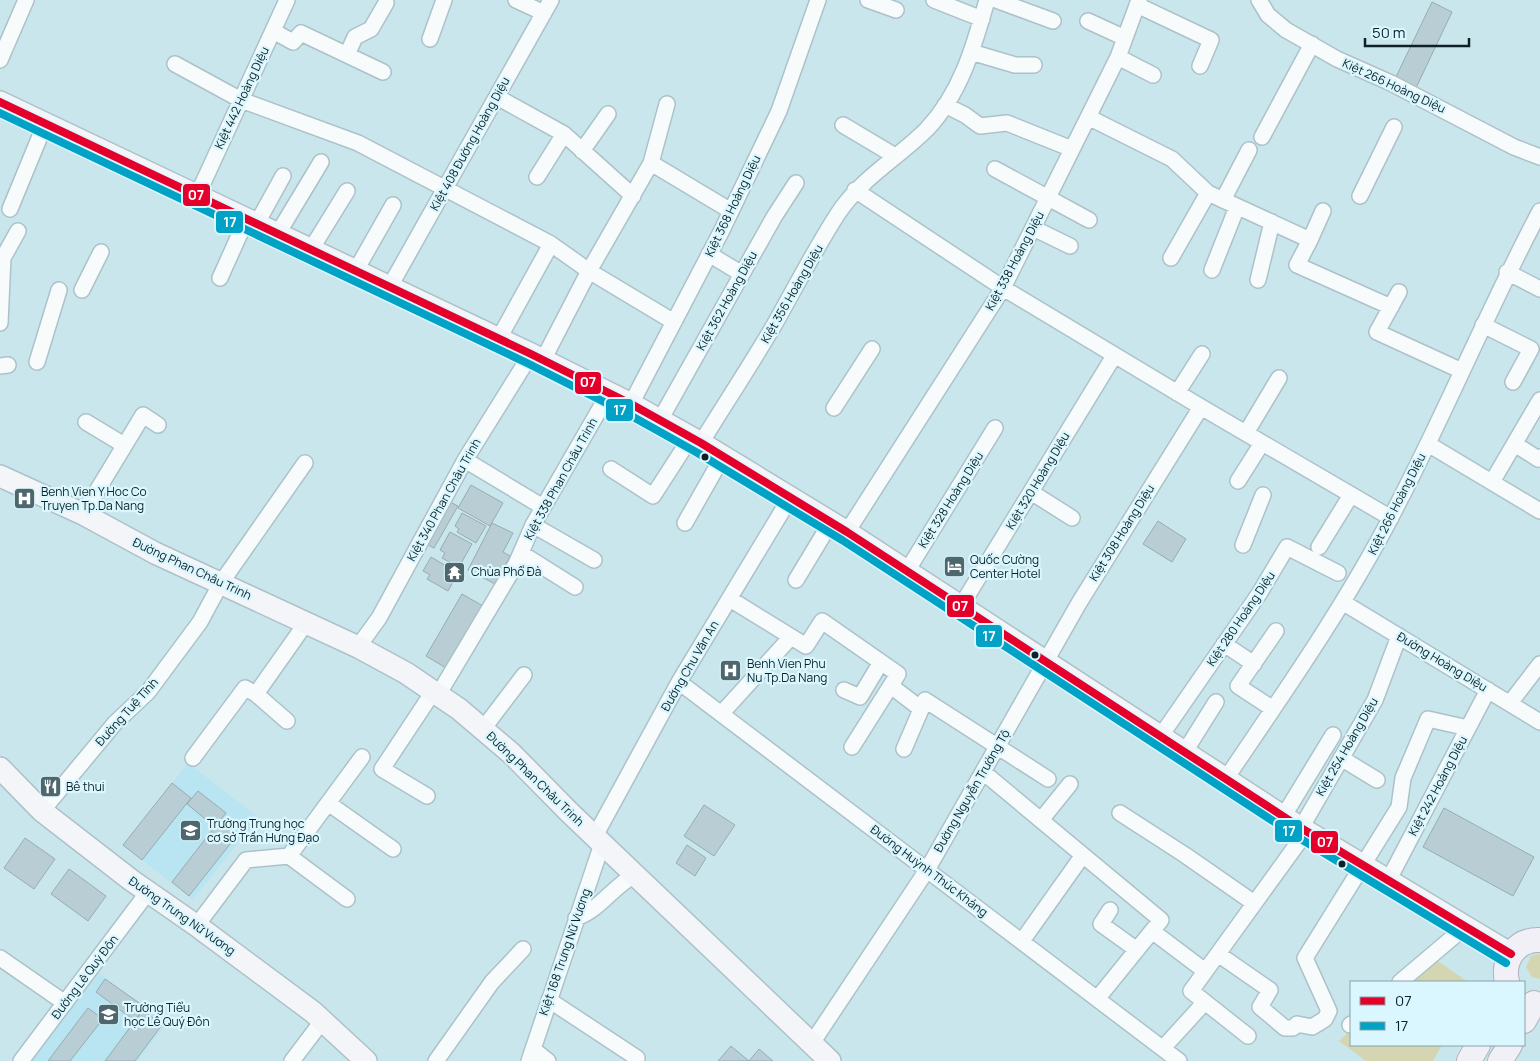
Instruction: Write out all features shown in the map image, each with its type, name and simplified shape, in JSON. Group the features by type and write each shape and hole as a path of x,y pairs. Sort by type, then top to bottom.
{"main road":[{"path":"0,102 251,223 537,357 696,440 839,527 1225,780 1362,866 1465,927 1530,940 1506,968 1507,981"},
{"name":"Đường Phan Châu Trinh","path":"0,476 83,514 155,553 358,647 406,673 436,693 512,754 598,840 830,1061"},
{"name":"Đường Trưng Nữ Vương","path":"0,768 42,811 148,892 197,925 323,1020 366,1061"},
{"path":"1469,1061 1477,1046"},
{"path":"1500,1061 1509,1046"}],"street":[{"path":"0,60 26,0"},
{"name":"Kiệt 442 Hoàng Diệu","path":"197,196 286,0"},
{"path":"430,39 444,0"},
{"path":"516,0 548,6"},
{"name":"Kiệt 368 Hoàng Diệu","path":"630,404 709,254 780,111 818,0"},
{"path":"868,0 896,10"},
{"path":"934,0 982,19"},
{"name":"Kiệt 356 Hoàng Diệu","path":"611,469 653,496 696,440 760,349 836,216 855,190 927,128 946,106 958,87 987,0"},
{"path":"996,0 1054,21"},
{"name":"Kiệt 266 Hoàng Diệu","path":"1259,0 1268,15 1286,30 1337,59 1391,83 1514,147 1540,156"},
{"path":"1138,2 1211,40 1200,66"},
{"name":"Kiệt 338 Hoàng Diệu","path":"796,580 839,527 1003,288 1118,57 1138,2"},
{"path":"347,55 355,37 371,29 386,3"},
{"name":"Kiệt 408 Đường Hoàng Diệu","path":"389,288 548,6"},
{"path":"1088,21 1125,38"},
{"path":"273,31 293,42 301,33 383,72"},
{"path":"1262,137 1312,44"},
{"path":"971,52 1015,65 1034,65"},
{"path":"1118,57 1153,75"},
{"path":"175,64 241,100 358,143 444,190 551,244 589,271 674,322"},
{"path":"497,98 564,134 632,196"},
{"name":"Kiệt 340 Phan Châu Trinh","path":"358,647 379,618 465,460 537,357 651,163 667,104"},
{"path":"946,106 966,115 980,126 1007,123 1072,149"},
{"path":"582,151 608,114"},
{"path":"1088,116 1172,159 1208,193 1310,240"},
{"path":"10,209 45,124"},
{"path":"843,125 895,156"},
{"path":"1360,196 1394,127"},
{"path":"537,177 564,134"},
{"path":"1223,200 1249,150"},
{"path":"277,235 321,162"},
{"path":"651,163 731,211"},
{"path":"995,168 1089,220"},
{"path":"220,278 251,223 283,176"},
{"name":"Kiệt 362 Hoàng Diệu","path":"660,420 742,274 796,183"},
{"path":"855,190 1003,288 1114,356 1391,518"},
{"path":"310,251 347,191"},
{"path":"1171,258 1208,193"},
{"path":"355,272 393,205"},
{"path":"1212,270 1237,207"},
{"path":"1323,211 1297,265 1391,307"},
{"name":"Kiệt 266 Hoàng Diệu","path":"1225,780 1344,603 1391,518 1428,444 1507,272 1540,211"},
{"path":"1258,280 1272,222"},
{"path":"1033,228 1070,246"},
{"path":"0,323 4,258 18,231"},
{"path":"498,340 551,244"},
{"path":"82,290 102,252"},
{"path":"709,254 742,274"},
{"path":"1507,272 1540,289"},
{"path":"37,362 59,290"},
{"path":"1399,292 1377,332 1462,371"},
{"path":"1483,325 1531,349 1513,382"},
{"path":"834,408 872,349"},
{"path":"1178,393 1202,354"},
{"name":"Kiệt 320 Hoàng Diệu","path":"961,606 1114,356"},
{"path":"1246,433 1279,378"},
{"name":"Kiệt 338 Phan Châu Trinh","path":"427,796 382,769 436,693 516,564 543,507 609,393"},
{"path":"1492,482 1540,400"},
{"name":"Kiệt 308 Hoàng Diệu","path":"1046,661 1079,603 1200,407"},
{"path":"83,514 143,415 158,425"},
{"path":"86,422 124,445"},
{"name":"Kiệt 328 Hoàng Diệu","path":"907,571 995,428"},
{"path":"1238,481 1262,443"},
{"path":"1428,444 1540,511"},
{"path":"1515,444 1538,459 1540,457"},
{"path":"685,523 723,456"},
{"path":"465,460 543,507"},
{"name":"Đường Tuệ Tĩnh","path":"42,811 114,723 148,692 200,622 222,583 305,463"},
{"path":"1031,492 1072,518"},
{"path":"1243,545 1262,495"},
{"path":"1319,547 1351,495"},
{"name":"Đường Chu Văn An","path":"598,840 679,682 790,498"},
{"path":"534,525 594,560"},
{"name":"Kiệt 280 Hoàng Diệu","path":"1160,737 1259,594 1287,547 1338,573"},
{"path":"521,553 575,587"},
{"path":"730,599 806,646 822,621 898,674 852,747"},
{"name":"Đường Hoàng Diệu","path":"1344,603 1540,722"},
{"path":"256,694 306,623"},
{"path":"1273,709 1238,686 1276,632"},
{"path":"721,714 791,636"},
{"name":"Kiệt 254 Hoàng Diệu","path":"1205,1002 1191,991 1304,830 1341,758 1375,700 1399,636"},
{"path":"1224,644 1254,664"},
{"name":"Đường Nguyễn Trường Tộ","path":"812,1044 927,870 1046,661"},
{"path":"844,690 860,696 881,662"},
{"path":"1510,703 1540,664"},
{"path":"483,730 524,675"},
{"name":"Đường Huỳnh Thúc Kháng","path":"679,682 1179,1061"},
{"path":"891,686 921,709"},
{"path":"193,758 245,688 256,694 287,721"},
{"name":"Kiệt 242 Hoàng Diệu","path":"1388,881 1488,690"},
{"path":"904,749 925,700 1048,779"},
{"path":"1184,752 1216,702"},
{"path":"1218,954 1270,990 1260,1007 1285,1028 1293,1028 1297,1024 1312,1027 1325,1019 1329,1010 1305,958 1399,807 1403,778 1428,719 1468,728"},
{"path":"1283,817 1333,735"},
{"path":"289,856 362,757"},
{"path":"1341,758 1377,780"},
{"path":"983,772 1161,920 1097,998"},
{"path":"1041,820 1070,784"},
{"path":"328,803 393,850"},
{"path":"1120,813 1254,903"},
{"name":"Kiệt 168 Trưng Nữ Vương","path":"531,1055 576,918 598,840"},
{"path":"1022,941 1083,855"},
{"path":"197,925 246,860 289,856 347,899"},
{"path":"576,918 591,911 615,888 635,875"},
{"name":"Đường Lê Quý Đôn","path":"21,1061 148,892"},
{"path":"1110,910 1101,924 1137,950"},
{"path":"1401,981 1465,927"},
{"path":"1152,931 1205,971"},
{"path":"436,1061 492,982 523,949"},
{"path":"0,958 65,1003"},
{"path":"549,1000 637,1058"},
{"path":"1163,1048 1205,1002 1248,1036"},
{"path":"292,1061 323,1020"},
{"path":"531,1055 548,1061"}],"shaded area":[{"name":"Trường Trung học cơ sở Trần Hưng Đạo","path":"188,763 258,817 193,900 123,845"},
{"name":"Trường Tiểu học Lê Quý Đôn","path":"95,970 166,1024 138,1061 27,1061"}],"green space":[{"path":"1540,954 1540,979 1532,977 1526,967 1531,956"},
{"path":"1435,959 1467,981 1408,981"},
{"path":"1350,1031 1350,1046 1441,1046 1433,1061 1366,1061 1339,1041"}],"building":[{"path":"1432,2 1452,12 1415,90 1395,79"},
{"path":"471,485 503,503 490,526 458,508"},
{"path":"448,501 458,506 434,548 424,543"},
{"path":"462,513 486,526 476,543 457,532 459,529 455,526"},
{"path":"1158,521 1186,539 1172,562 1143,544"},
{"path":"492,523 513,533 503,552 510,556 495,584 468,570"},
{"path":"450,532 472,544 459,567 442,558 445,553 440,550"},
{"path":"431,557 458,573 448,591 427,579 430,575 423,571"},
{"path":"462,594 483,606 446,668 426,656"},
{"path":"172,783 191,798 142,860 123,845"},
{"path":"198,791 226,813 215,827 187,804"},
{"path":"704,805 735,825 714,856 684,836"},
{"path":"1444,808 1534,857 1513,896 1423,847"},
{"path":"220,820 238,834 189,896 172,882"},
{"path":"25,838 55,859 34,889 4,868"},
{"path":"687,845 706,858 695,876 676,863"},
{"path":"69,869 106,896 88,921 51,894"},
{"path":"105,979 145,1007 135,1021 96,992"},
{"path":"88,1008 103,1019 70,1061 48,1061"},
{"path":"143,1010 162,1025 135,1061 105,1061"},
{"path":"731,1046 749,1061 718,1061"},
{"path":"759,1049 773,1061 749,1061"}],"transit line":[{"name":"07","path":"0,102 531,354 631,404 701,443 847,532 1301,828 1511,954"},
{"name":"17","path":"0,113 527,363 626,413 696,452 842,540 1296,836 1506,963"}],"place":[{"name":"Benh Vien Y Hoc Co Truyen Tp.Da Nang","path":"25,499"},
{"name":"Quốc Cường Center Hotel","path":"954,567"},
{"name":"Chùa Phổ Đà","path":"455,572"},
{"name":"Benh Vien Phu Nu Tp.Da Nang","path":"731,671"},
{"name":"Bê thui","path":"50,787"},
{"name":"Trường Trung học cơ sở Trần Hưng Đạo","path":"191,831"},
{"name":"Trường Tiểu học Lê Quý Đôn","path":"108,1015"}]}
